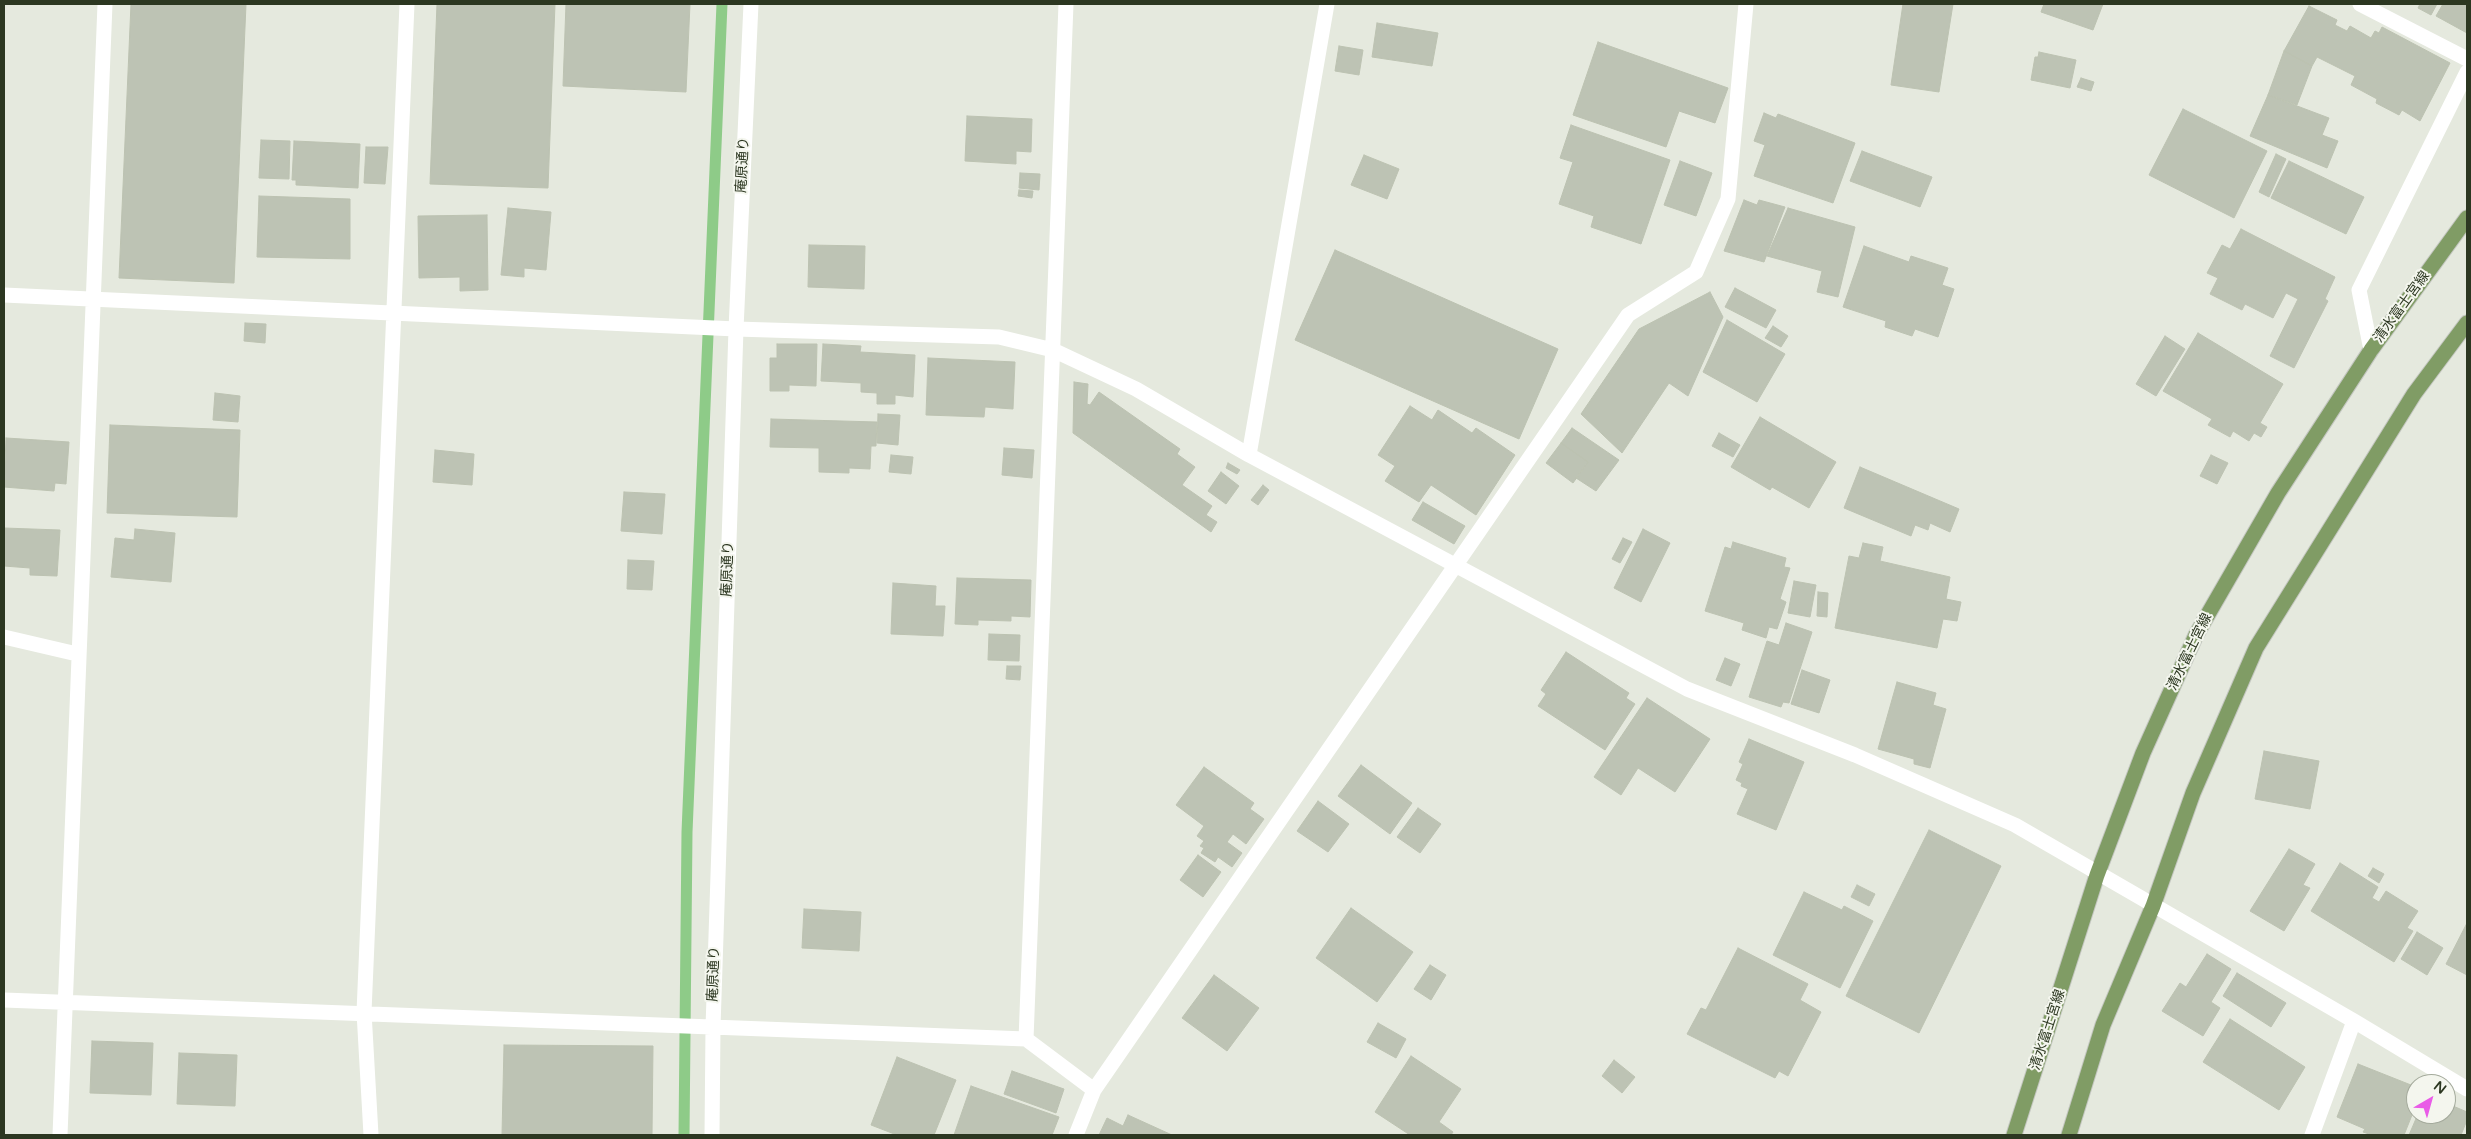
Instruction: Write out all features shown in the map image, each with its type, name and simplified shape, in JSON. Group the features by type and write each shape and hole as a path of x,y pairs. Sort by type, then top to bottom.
{"main road":[{"name":"清水富士宮線","path":"2014,1135 2097,875 2143,753 2196,635 2278,493 2370,350 2467,218"},
{"path":"2069,1135 2103,1024 2153,906 2192,793 2256,648 2414,394 2467,323"}],"street":[{"path":"60,1135 77,654 105,4"},
{"path":"371,1135 364,1012 407,4"},
{"name":"庵原通り","path":"712,1135 713,1027 736,329 750,4"},
{"path":"1026,1039 1066,4"},
{"path":"1249,455 1327,4"},
{"path":"1076,1135 1094,1090 1456,567 1628,314 1696,272 1728,199 1746,4"},
{"path":"2360,4 2467,59"},
{"path":"2370,350 2359,290 2467,72"},
{"path":"4,295 736,329 999,336 1053,350 1136,389 1249,455 1687,689 1855,755 2015,825 2097,875 2354,1021 2467,1089"},
{"path":"4,637 77,654"},
{"path":"4,1000 364,1012 1026,1039 1094,1090"},
{"path":"2312,1135 2354,1021"}],"building":[{"path":"131,4 246,4 234,283 119,278"},
{"path":"437,4 555,4 548,188 430,184"},
{"path":"566,4 690,4 686,92 563,86"},
{"path":"1903,4 1953,4 1939,92 1891,85"},
{"path":"2044,4 2103,4 2093,30 2041,12"},
{"path":"2420,4 2437,4 2431,15 2418,8"},
{"path":"2443,4 2467,4 2467,33 2436,16"},
{"path":"2309,6 2337,20 2335,25 2347,31 2350,26 2371,38 2375,31 2379,33 2382,27 2450,63 2420,121 2402,110 2399,115 2376,103 2377,99 2351,85 2355,76 2317,57 2312,66 2284,51"},
{"path":"1377,23 1438,33 1432,66 1372,57"},
{"path":"1598,42 1728,88 1715,123 1679,111 1666,147 1573,115"},
{"path":"1339,46 1363,50 1359,75 1335,71"},
{"path":"2284,51 2312,66 2297,105 2268,95"},
{"path":"2039,52 2076,60 2070,88 2031,80 2035,57 2038,57"},
{"path":"2081,78 2094,82 2091,91 2077,87"},
{"path":"2268,95 2329,118 2322,135 2338,141 2327,168 2250,136"},
{"path":"2183,109 2267,151 2234,218 2149,175"},
{"path":"1764,113 1776,118 1778,114 1855,143 1833,203 1754,176 1765,145 1754,141"},
{"path":"967,116 1032,119 1031,152 1016,151 1016,164 965,161"},
{"path":"1571,125 1670,160 1641,244 1591,227 1594,216 1559,204 1573,162 1560,158"},
{"path":"261,140 290,141 289,179 259,178"},
{"path":"294,141 360,144 358,188 296,185 296,180 292,180"},
{"path":"366,147 388,147 385,184 364,183"},
{"path":"1862,151 1932,177 1920,207 1850,181"},
{"path":"2276,154 2286,159 2269,197 2259,192"},
{"path":"1364,155 1399,169 1387,199 1351,185"},
{"path":"1680,161 1712,173 1696,216 1664,205"},
{"path":"2289,161 2364,197 2346,234 2271,198"},
{"path":"1020,173 1040,174 1039,190 1019,188"},
{"path":"1019,190 1033,191 1032,198 1018,196"},
{"path":"259,196 350,199 350,259 257,257"},
{"path":"1744,200 1757,205 1759,200 1785,207 1764,262 1724,251"},
{"path":"508,208 551,212 546,270 524,268 524,277 501,275"},
{"path":"1788,208 1855,227 1838,297 1817,292 1822,271 1767,256"},
{"path":"487,215 488,290 460,291 460,277 419,278 418,216"},
{"path":"2241,229 2335,277 2325,299 2328,301 2294,368 2270,356 2298,299 2286,293 2273,318 2245,304 2242,310 2210,294 2218,278 2207,273 2222,245 2230,249"},
{"path":"809,245 865,246 864,289 808,287"},
{"path":"1864,246 1909,262 1911,256 1948,268 1942,285 1954,289 1938,337 1915,329 1912,336 1885,327 1886,321 1843,307"},
{"path":"1335,250 1558,349 1519,439 1295,340"},
{"path":"1735,288 1776,310 1766,328 1725,307"},
{"path":"1710,292 1723,317 1688,396 1669,383 1622,453 1581,414 1639,329"},
{"path":"1727,320 1785,354 1757,402 1703,372"},
{"path":"245,323 266,324 265,343 244,341"},
{"path":"1773,326 1788,336 1781,347 1765,338"},
{"path":"2198,333 2283,384 2260,423 2267,427 2261,437 2254,433 2249,441 2233,431 2230,437 2208,425 2212,419 2163,391"},
{"path":"2165,336 2185,349 2156,396 2136,384"},
{"path":"777,344 817,344 816,386 789,385 789,391 770,391 770,358 777,358"},
{"path":"823,344 861,346 860,352 915,355 913,397 895,395 895,404 877,404 877,393 861,392 861,383 821,381"},
{"path":"928,358 1015,362 1013,409 985,407 984,417 926,415"},
{"path":"1074,382 1088,384 1087,404 1090,405 1099,392 1180,449 1177,454 1195,467 1182,485 1212,506 1206,515 1217,522 1211,532 1073,433"},
{"path":"215,393 240,396 238,422 213,420"},
{"path":"1410,406 1432,420 1438,410 1472,433 1476,428 1515,455 1476,515 1431,485 1419,502 1385,481 1395,466 1378,455"},
{"path":"878,414 900,415 898,445 877,443"},
{"path":"1760,417 1836,462 1809,508 1772,487 1770,490 1731,467"},
{"path":"771,419 877,422 876,446 871,446 870,469 849,468 849,473 819,472 819,448 770,447"},
{"path":"110,425 240,430 237,517 107,513"},
{"path":"1572,428 1619,460 1596,491 1576,478 1588,462 1561,443"},
{"path":"1719,433 1740,445 1733,457 1712,446"},
{"path":"6,438 69,442 66,484 55,483 54,491 4,487"},
{"path":"1561,443 1588,462 1573,483 1546,463"},
{"path":"1004,448 1034,450 1032,478 1002,475"},
{"path":"435,450 474,454 472,485 433,482"},
{"path":"891,455 913,457 911,474 889,472"},
{"path":"2211,455 2228,463 2217,484 2200,476"},
{"path":"1228,463 1240,470 1237,474 1226,468"},
{"path":"1860,467 1959,509 1950,532 1930,523 1928,530 1915,525 1911,536 1844,508"},
{"path":"1221,472 1239,486 1226,504 1208,491"},
{"path":"1263,485 1269,490 1258,505 1251,500"},
{"path":"624,492 665,494 662,534 621,531"},
{"path":"1423,502 1465,526 1454,544 1412,520"},
{"path":"4,528 60,530 57,576 30,575 30,568 4,566"},
{"path":"135,529 175,533 171,582 111,577 115,538 134,540"},
{"path":"1643,529 1670,543 1641,602 1614,588"},
{"path":"1623,538 1632,542 1620,563 1612,559"},
{"path":"1733,542 1786,558 1784,567 1790,568 1780,599 1786,602 1777,629 1769,627 1766,638 1742,630 1744,623 1705,611 1725,547 1731,549"},
{"path":"1863,543 1883,547 1880,561 1950,577 1946,599 1961,602 1957,621 1943,619 1937,648 1835,628 1849,556 1859,558"},
{"path":"628,560 654,561 652,590 627,589"},
{"path":"957,578 1031,580 1030,617 1011,616 1011,621 978,620 978,625 955,624"},
{"path":"1794,581 1816,585 1810,617 1788,613"},
{"path":"893,583 936,586 935,606 945,606 943,636 891,634"},
{"path":"1818,592 1828,593 1827,617 1817,616"},
{"path":"1786,623 1812,632 1789,703 1783,702 1781,707 1749,697 1767,641 1779,645"},
{"path":"989,634 1020,635 1019,661 988,660"},
{"path":"1566,652 1629,693 1626,698 1635,704 1605,750 1538,706 1546,694 1541,690"},
{"path":"1725,658 1740,664 1731,686 1716,680"},
{"path":"1007,666 1021,666 1020,680 1006,679"},
{"path":"1802,670 1830,680 1819,713 1791,704"},
{"path":"1897,682 1936,693 1933,705 1946,709 1930,768 1914,764 1914,759 1878,749"},
{"path":"1647,698 1710,739 1675,792 1638,768 1621,795 1594,777"},
{"path":"1749,739 1804,762 1776,830 1737,814 1748,789 1741,786 1742,783 1736,780 1743,764 1739,762"},
{"path":"2264,751 2319,761 2310,809 2255,799"},
{"path":"1361,765 1412,803 1390,834 1338,796"},
{"path":"1204,767 1254,803 1250,809 1264,819 1246,844 1233,834 1227,842 1242,853 1232,867 1218,857 1215,862 1201,853 1204,848 1200,846 1204,841 1197,836 1204,826 1176,805"},
{"path":"1318,801 1349,824 1328,852 1297,831"},
{"path":"1418,808 1441,824 1420,853 1397,837"},
{"path":"1929,830 2001,866 1919,1033 1846,996"},
{"path":"2289,849 2315,864 2303,885 2310,888 2284,931 2250,911"},
{"path":"1198,855 1221,872 1203,897 1180,880"},
{"path":"2340,863 2378,887 2372,898 2379,902 2386,891 2418,911 2407,928 2413,931 2394,962 2311,911"},
{"path":"2373,868 2384,874 2379,883 2368,876"},
{"path":"1857,885 1875,894 1869,906 1851,897"},
{"path":"1804,892 1842,910 1844,906 1873,921 1840,988 1773,955"},
{"path":"1351,908 1413,952 1377,1002 1316,958"},
{"path":"804,909 861,912 859,951 802,948"},
{"path":"2467,923 2467,975 2446,964"},
{"path":"2417,932 2443,948 2427,975 2401,959"},
{"path":"1738,948 1808,984 1800,1000 1821,1012 1788,1076 1779,1071 1775,1078 1687,1034 1701,1008 1706,1010"},
{"path":"2207,954 2231,969 2211,1002 2220,1008 2203,1036 2162,1011 2180,983 2186,987"},
{"path":"1430,965 1446,975 1431,1000 1414,989"},
{"path":"2237,973 2286,1003 2271,1027 2223,996"},
{"path":"1214,975 1259,1008 1227,1051 1182,1018"},
{"path":"2230,1019 2305,1067 2279,1110 2203,1062"},
{"path":"1378,1023 1406,1039 1396,1058 1367,1042"},
{"path":"92,1041 153,1043 151,1095 90,1093"},
{"path":"504,1045 653,1046 652,1135 502,1135"},
{"path":"179,1053 237,1055 235,1106 177,1104"},
{"path":"1411,1056 1461,1089 1439,1122 1453,1132 1451,1135 1410,1135 1375,1112"},
{"path":"897,1057 956,1080 934,1135 897,1135 871,1125"},
{"path":"1614,1060 1635,1077 1622,1093 1602,1076"},
{"path":"2358,1064 2406,1083 2406,1124 2408,1124 2404,1135 2372,1135 2363,1132 2365,1129 2337,1117"},
{"path":"1012,1071 1064,1089 1056,1113 1004,1094"},
{"path":"971,1086 1059,1117 1052,1135 954,1135"},
{"path":"2456,1107 2467,1112 2467,1120 2461,1135 2409,1135 2414,1124 2456,1124"},
{"path":"1128,1115 1172,1135 1099,1135 1107,1118 1123,1126"}],"waterway":[{"path":"684,1135 687,832 722,4"}]}
